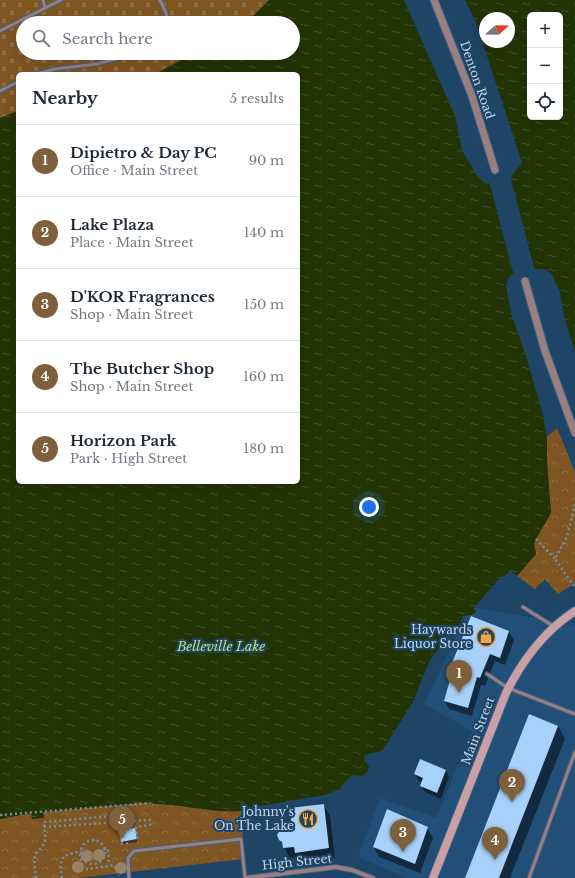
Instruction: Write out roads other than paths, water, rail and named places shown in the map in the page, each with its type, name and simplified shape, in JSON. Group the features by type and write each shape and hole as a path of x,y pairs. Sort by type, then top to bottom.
{"main road":[{"name":"Main Street","path":"433,878 508,688 534,647 575,611"}],"street":[{"name":"Denton Road","path":"434,0 472,96 495,170"},
{"path":"525,281 545,351 575,433"},
{"name":"High Street","path":"248,878 294,872 344,868 373,878"}],"lane":[{"path":"43,0 45,7"},
{"path":"27,16 61,0"},
{"path":"160,0 167,16"},
{"path":"0,30 16,22"},
{"path":"42,72 55,68 97,64 112,60"},
{"path":"0,90 16,83"},
{"path":"523,607 555,627"},
{"path":"487,674 508,688 575,714"},
{"path":"528,878 575,752"},
{"path":"130,878 128,858 134,851 241,839 248,878"},
{"path":"294,872 294,878"}],"water":[{"name":"Belleville Lake","path":"269,0 404,0 455,116 462,150 477,176 486,184 511,177 522,163 484,48 515,48 515,12 479,12 479,31 465,0 575,0 575,351 565,320 560,292 551,273 544,269 537,269 513,274 508,278 506,286 511,313 526,356 542,411 547,437 547,461 551,513 534,544 536,554 517,576 510,570 504,577 502,575 474,608 476,612 472,615 463,616 457,629 452,629 429,662 413,702 382,751 365,755 365,761 369,766 368,771 362,776 352,775 341,786 342,788 325,795 243,809 244,811 219,811 175,805 153,804 152,802 43,812 44,818 32,819 31,813 0,819 0,118 16,112 16,484 300,484 300,72 159,72 182,60 300,60 300,16 253,16"}],"place":[{"name":"Haywards Liquor Store","path":"486,637"},
{"name":"Dipietro & Day PC","path":"459,693"},
{"name":"Lake Plaza","path":"512,802"},
{"name":"Johnny's On The Lake","path":"308,819"},
{"name":"Horizon Park","path":"122,839"},
{"name":"D'KOR Fragrances","path":"403,852"},
{"name":"The Butcher Shop","path":"495,860"}]}
